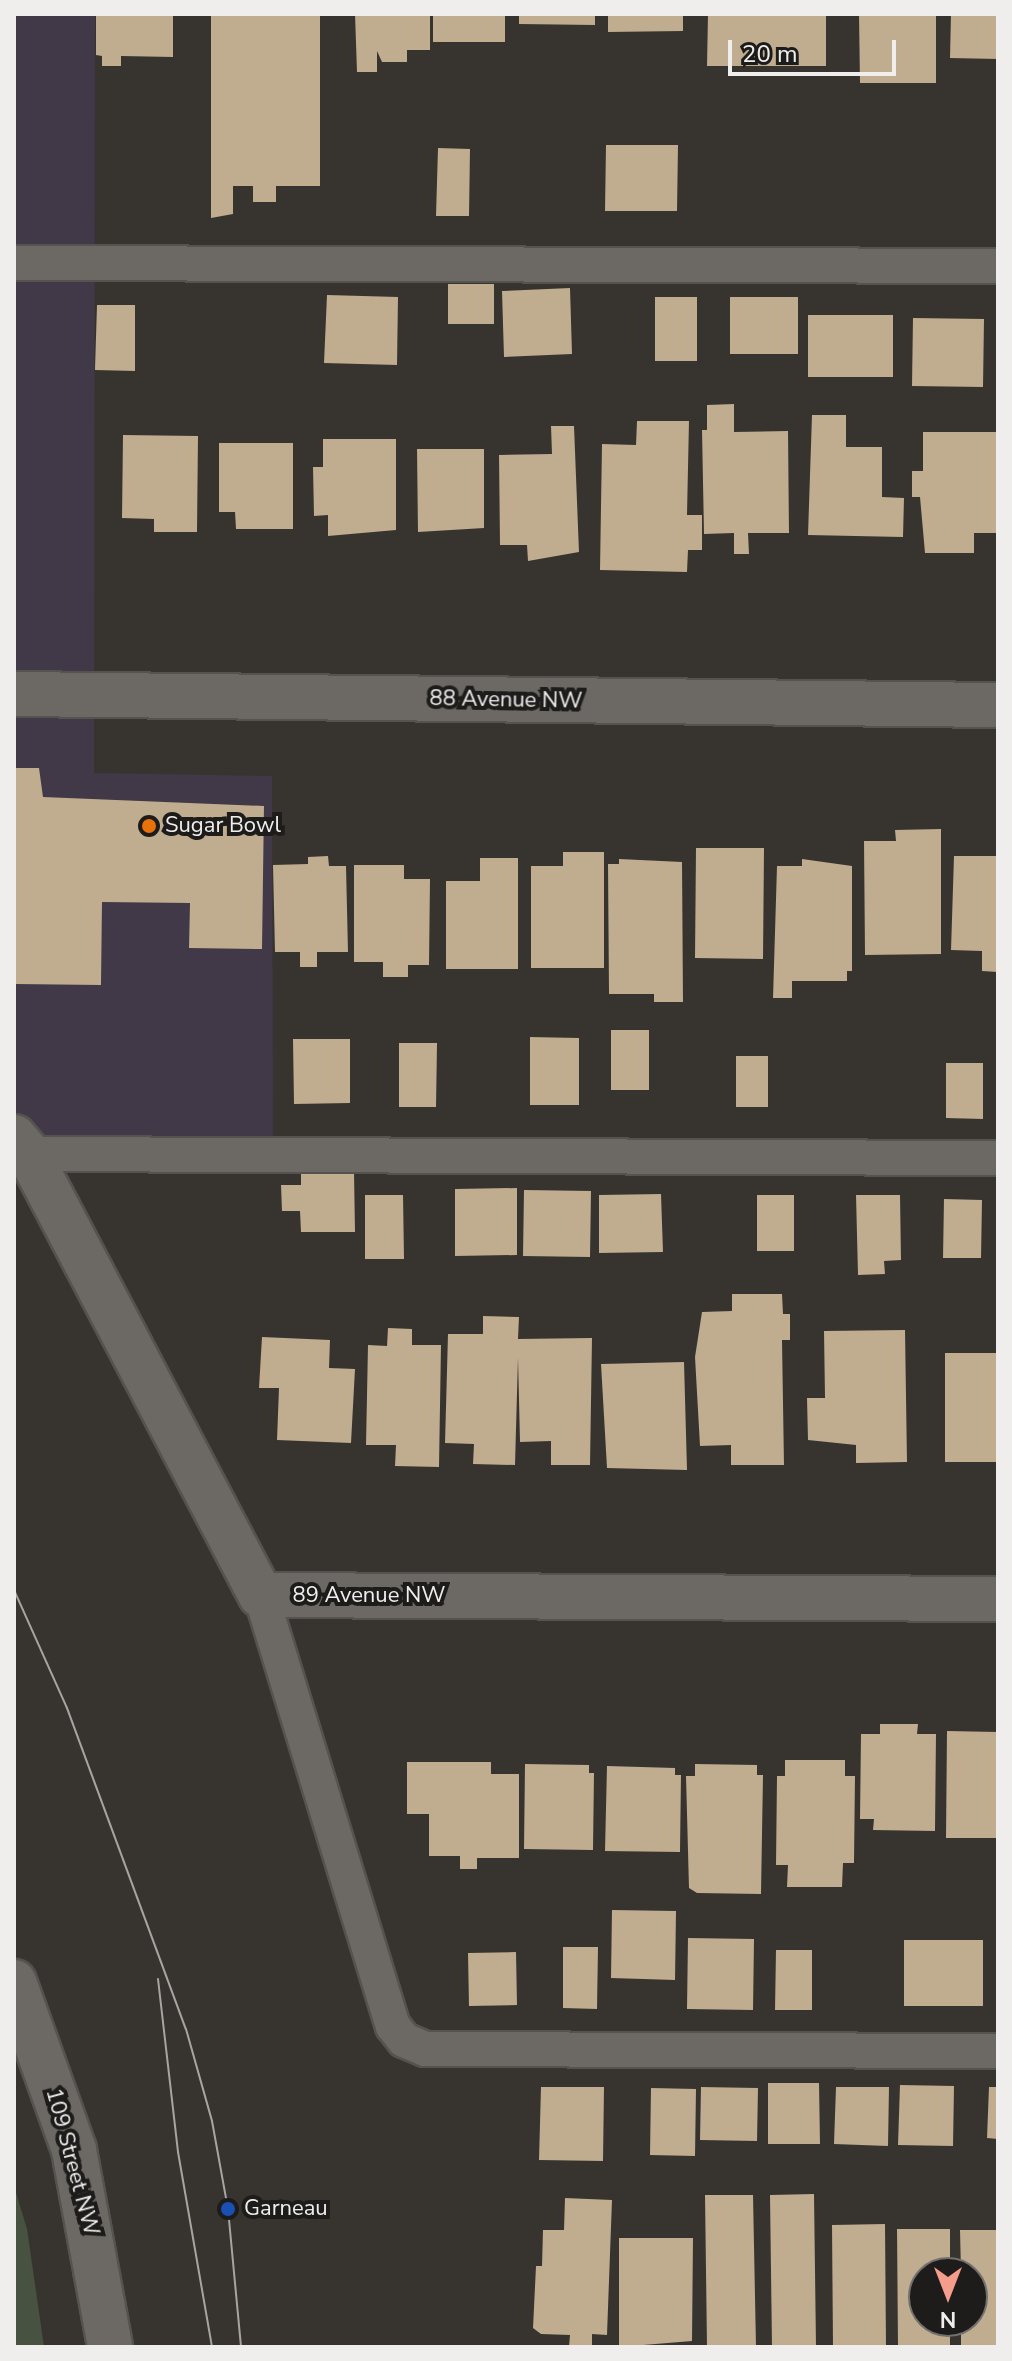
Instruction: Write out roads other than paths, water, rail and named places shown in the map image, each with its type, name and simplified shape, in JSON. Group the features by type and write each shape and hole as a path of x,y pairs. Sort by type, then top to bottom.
{"street":[{"name":"88 Avenue NW","path":"14,694 998,705"},
{"name":"89 Avenue NW","path":"21,1146 261,1595 998,1599"},
{"name":"109 Street NW","path":"14,1982 74,2150 110,2347"}],"lane":[{"path":"14,263 998,266"},
{"path":"21,1146 998,1158"},
{"path":"261,1595 393,2026 404,2040 425,2049 998,2051"}],"tram line":[{"path":"14,1590 67,1708 186,2029 212,2121 228,2209 241,2347"},
{"path":"158,1979 178,2152 212,2347"}],"place":[{"name":"Sugar Bowl","path":"149,826"},
{"name":"Garneau","path":"228,2209"}]}
